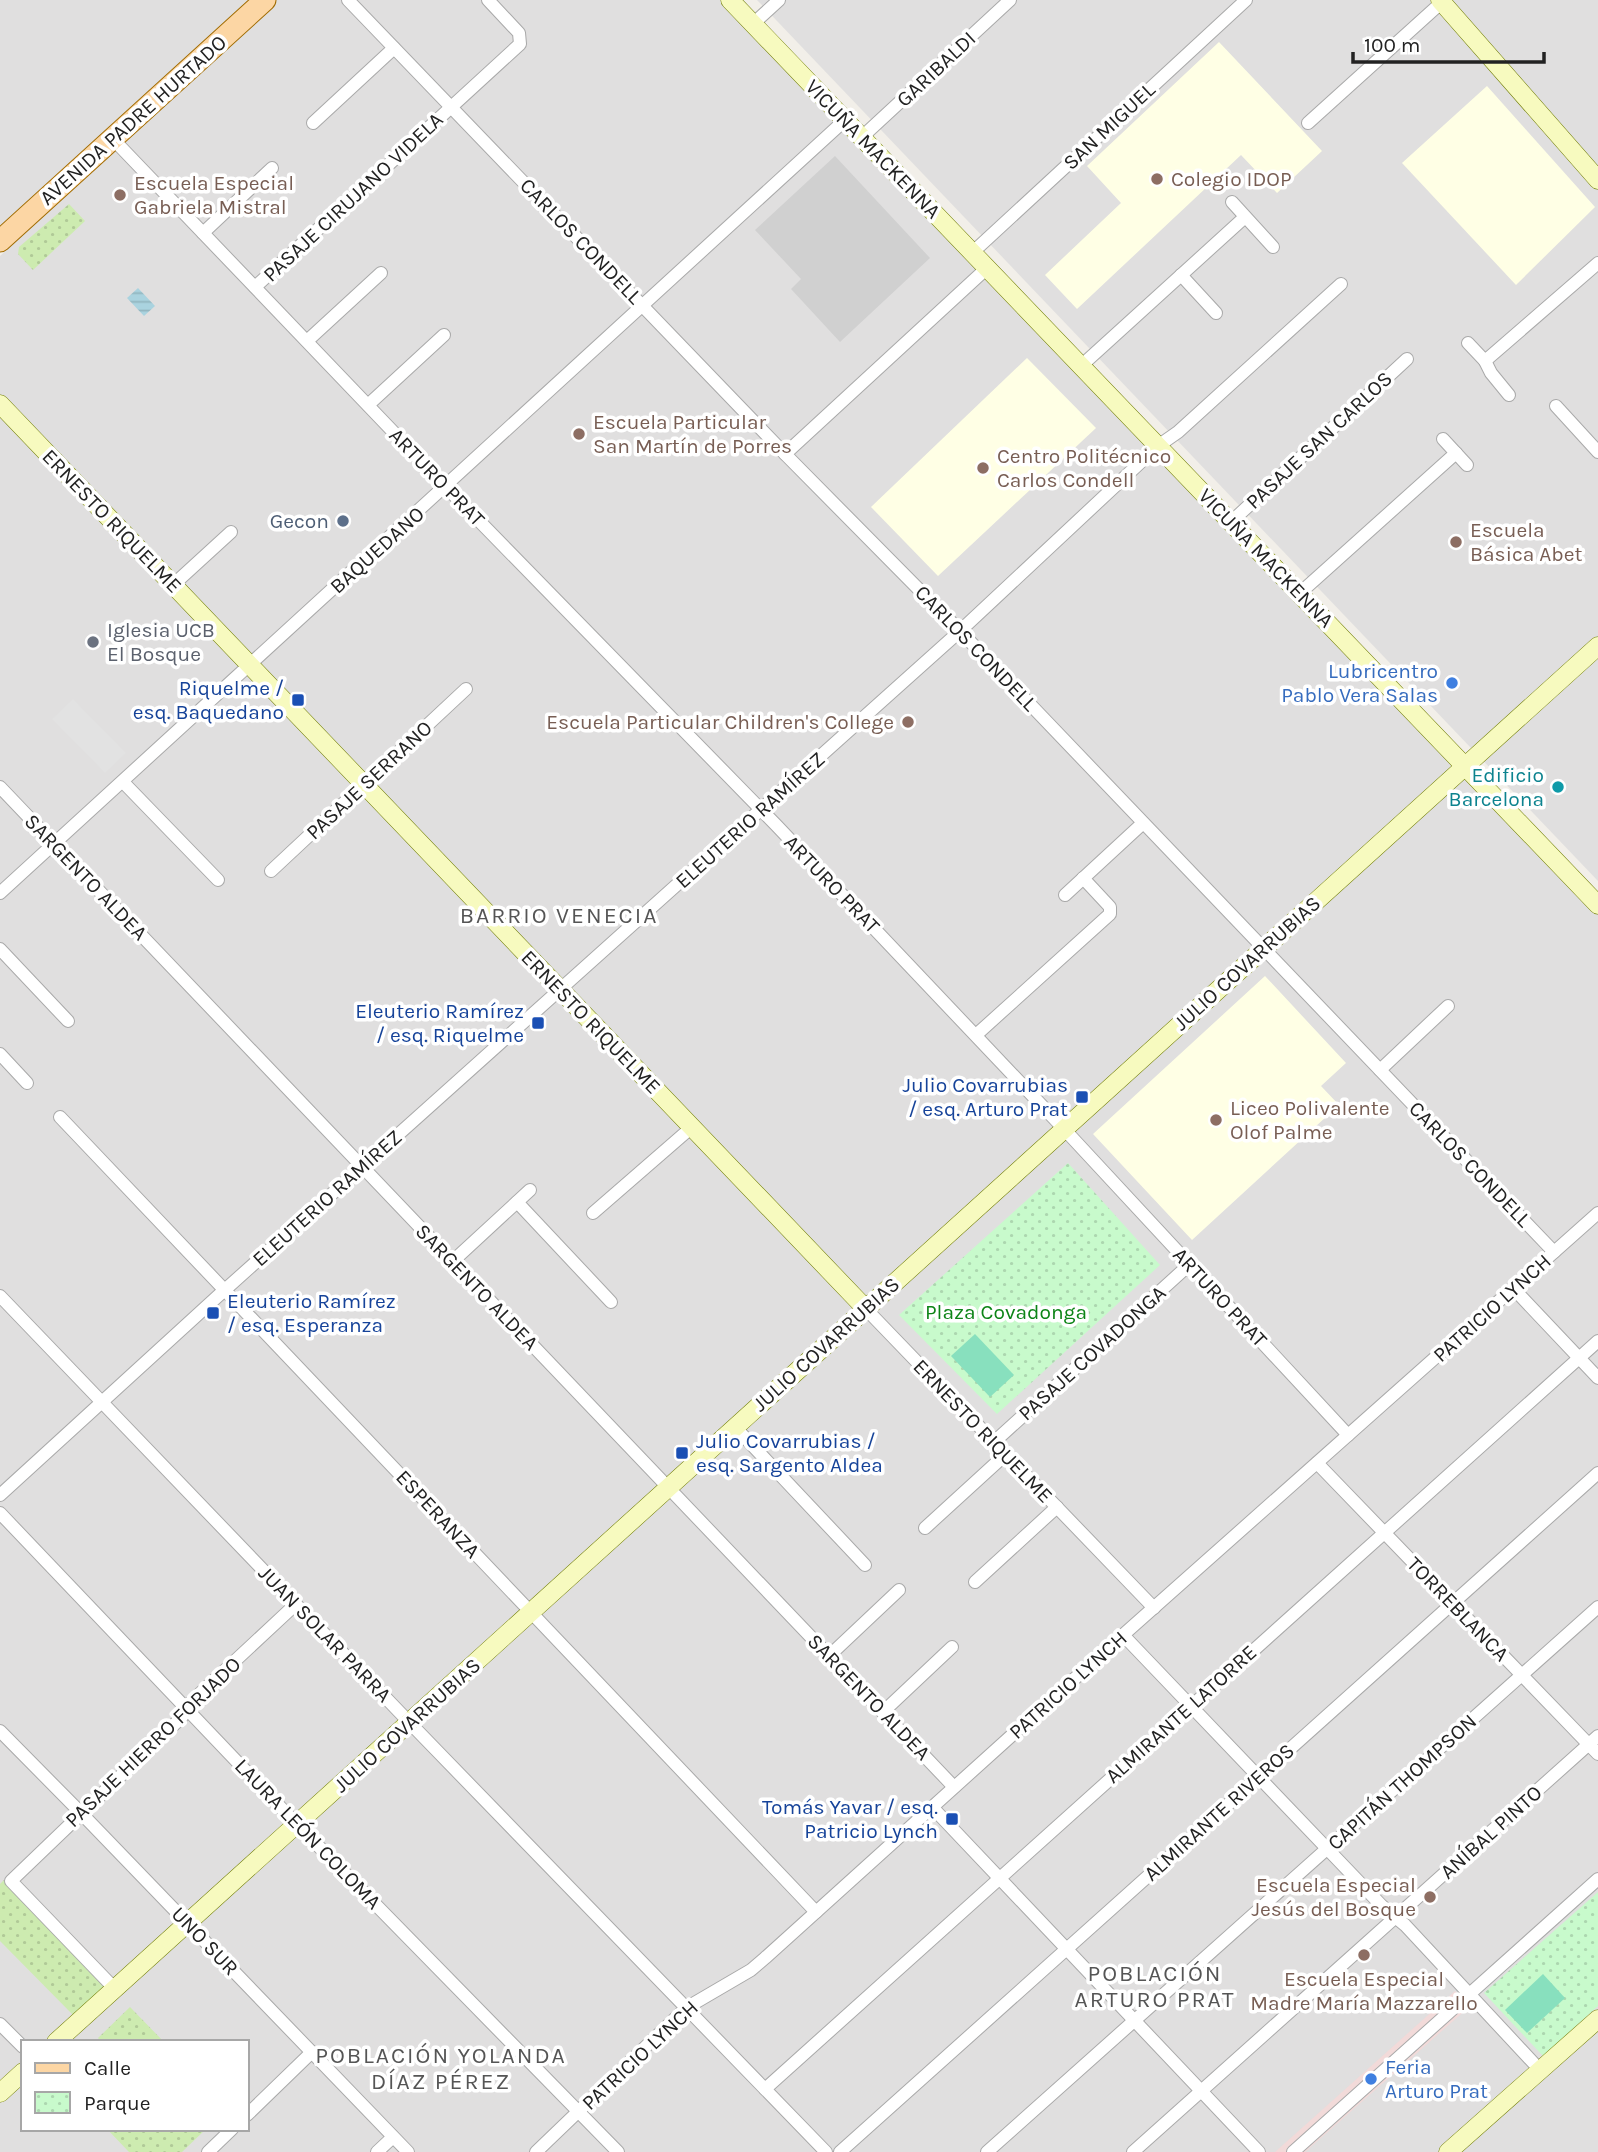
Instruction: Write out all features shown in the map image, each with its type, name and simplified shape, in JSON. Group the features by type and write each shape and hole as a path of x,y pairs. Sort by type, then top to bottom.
{"main road":[{"name":"AVENIDA PADRE HURTADO","path":"0,241 265,0"}],"street":[{"name":"CARLOS CONDELL","path":"348,0 785,454 960,631 1554,1252"},
{"name":"PASAJE CIRUJANO VIDELA","path":"255,288 520,44 522,40 519,33 488,0"},
{"name":"VICUÑA MACKENNA","path":"730,0 1598,905"},
{"path":"753,24 779,0"},
{"name":"GARIBALDI","path":"862,137 1010,0"},
{"name":"SAN MIGUEL","path":"972,253 1246,0"},
{"path":"1308,123 1441,1 1598,180"},
{"path":"313,123 394,48"},
{"name":"BAQUEDANO","path":"0,893 845,120"},
{"name":"ARTURO PRAT","path":"113,139 446,487 762,810 1065,1129 1348,1435"},
{"path":"203,233 272,168"},
{"path":"1232,202 1273,247"},
{"path":"1081,366 1245,217"},
{"path":"1485,361 1598,263"},
{"path":"785,454 987,268"},
{"path":"306,341 381,272"},
{"path":"1181,275 1216,313"},
{"name":"ELEUTERIO RAMÍREZ","path":"0,1495 225,1289 960,631 1158,446 1174,436 1341,284"},
{"path":"368,405 444,335"},
{"path":"1468,343 1485,361 1509,395"},
{"name":"PASAJE SAN CARLOS","path":"1231,522 1407,359"},
{"name":"ERNESTO RIQUELME","path":"0,404 1154,1608"},
{"path":"1556,406 1598,452"},
{"path":"1443,439 1467,465"},
{"path":"1300,593 1456,453"},
{"path":"173,585 231,532"},
{"name":"JULIO COVARRUBIAS","path":"58,2040 865,1308 1596,651"},
{"name":"PASAJE SERRANO","path":"271,871 466,689"},
{"path":"123,782 218,880"},
{"name":"SARGENTO ALDEA","path":"0,787 954,1787"},
{"path":"1065,895 1143,822"},
{"path":"976,1035 1110,914 1110,907 1083,878"},
{"path":"0,949 68,1021"},
{"path":"1380,1070 1448,1006"},
{"path":"0,1054 27,1083"},
{"name":"ESPERANZA","path":"60,1117 816,1912"},
{"path":"593,1213 692,1126"},
{"path":"453,1261 530,1190"},
{"path":"517,1202 611,1302"},
{"name":"PATRICIO LYNCH","path":"536,2152 686,2008 751,1970 1598,1213"},
{"name":"PASAJE COVADONGA","path":"994,1441 1190,1264"},
{"path":"1513,1288 1598,1378"},
{"name":"JUAN SOLAR PARRA","path":"0,1296 826,2152"},
{"name":"ALMIRANTE LATORRE","path":"765,2089 1598,1341"},
{"path":"735,1427 865,1565"},
{"path":"925,1528 1006,1454"},
{"name":"TORREBLANCA","path":"1317,1463 1521,1675 1593,1740 1598,1754"},
{"name":"ALMIRANTE RIVEROS","path":"840,2152 1598,1473"},
{"path":"975,1582 1057,1507"},
{"name":"LAURA LEÓN COLOMA","path":"0,1513 297,1824 618,2152"},
{"path":"829,1656 900,1590"},
{"name":"PASAJE HIERRO FORJADO","path":"114,1988 11,1881 181,1718 194,1699 296,1604"},
{"name":"CAPITÁN THOMPSON","path":"987,2152 1598,1607"},
{"path":"1123,1635 1540,2070"},
{"path":"883,1712 952,1647"},
{"name":"UNO SUR","path":"0,1731 408,2152"},
{"name":"ANÍBAL PINTO","path":"1133,2152 1593,1740"},
{"path":"0,1752 11,1742"},
{"path":"932,1807 1259,2152"},
{"path":"1293,2152 1598,1878"},
{"path":"1448,2152 1598,2019"},
{"path":"0,2024 21,2046"},
{"path":"248,2114 312,2052"},
{"path":"0,2093 21,2074"},
{"path":"208,2152 230,2131"},
{"path":"377,2152 393,2137"}],"shaded area":[{"path":"0,0 252,0 0,229"},
{"path":"276,0 720,0 1023,319 1459,765 1598,912 1598,2152 0,2152 0,256"},
{"path":"757,0 1598,0 1598,881 1195,459"},
{"name":"Colegio IDOP","path":"1219,42 1322,151 1277,193 1241,155 1077,309 1045,275 1121,203 1087,166"},
{"path":"1487,86 1595,207 1516,285 1402,163"},
{"path":"835,156 930,258 840,342 791,289 801,279 755,230"},
{"name":"Centro Politécnico Carlos Condell","path":"1027,358 1096,428 938,576 871,507"},
{"path":"73,699 126,753 105,773 52,719"},
{"name":"Liceo Polivalente Olof Palme","path":"1265,976 1346,1063 1321,1086 1339,1105 1192,1240 1093,1134"},
{"name":"Feria Arturo Prat","path":"1455,1991 1469,2007 1305,2152 1275,2152"}],"green space":[{"path":"69,204 85,221 33,270 18,254 19,247"},
{"name":"Plaza Covadonga","path":"1068,1163 1160,1265 997,1414 899,1315"},
{"path":"975,1334 1014,1375 990,1397 951,1356"},
{"path":"4,1880 106,1984 74,2016 0,1941 0,1884"},
{"path":"1598,1892 1598,2006 1543,2056 1484,1993"},
{"path":"1543,1974 1565,1998 1527,2033 1505,2010"},
{"path":"130,2007 162,2040 100,2040 98,2038"},
{"path":"109,2131 204,2131 182,2152 129,2152"}],"water":[{"path":"138,288 155,306 144,316 127,298"}],"place":[{"name":"Colegio IDOP","path":"1157,179"},
{"name":"Escuela Especial Gabriela Mistral","path":"120,195"},
{"name":"Escuela Particular San Martín de Porres","path":"579,434"},
{"name":"Centro Politécnico Carlos Condell","path":"983,468"},
{"name":"Gecon","path":"343,521"},
{"name":"Escuela Básica Abet","path":"1456,542"},
{"name":"Iglesia UCB El Bosque","path":"93,642"},
{"name":"Lubricentro Pablo Vera Salas","path":"1452,683"},
{"name":"Riquelme / esq. Baquedano","path":"298,700"},
{"name":"Escuela Particular Children's College","path":"908,722"},
{"name":"Edificio Barcelona","path":"1558,787"},
{"name":"Eleuterio Ramírez / esq. Riquelme","path":"538,1023"},
{"name":"Julio Covarrubias / esq. Arturo Prat","path":"1082,1097"},
{"name":"Liceo Polivalente Olof Palme","path":"1216,1120"},
{"name":"Eleuterio Ramírez / esq. Esperanza","path":"213,1313"},
{"name":"Julio Covarrubias / esq. Sargento Aldea","path":"682,1453"},
{"name":"Tomás Yavar / esq. Patricio Lynch","path":"952,1819"},
{"name":"Escuela Especial Jesús del Bosque","path":"1430,1897"},
{"name":"Escuela Especial Madre María Mazzarello","path":"1364,1955"},
{"name":"Feria Arturo Prat","path":"1371,2079"}],"district":[{"name":"BARRIO VENECIA","path":"559,915"},
{"name":"POBLACIÓN ARTURO PRAT","path":"1155,1986"},
{"name":"POBLACIÓN YOLANDA DÍAZ PÉREZ","path":"441,2068"}]}
